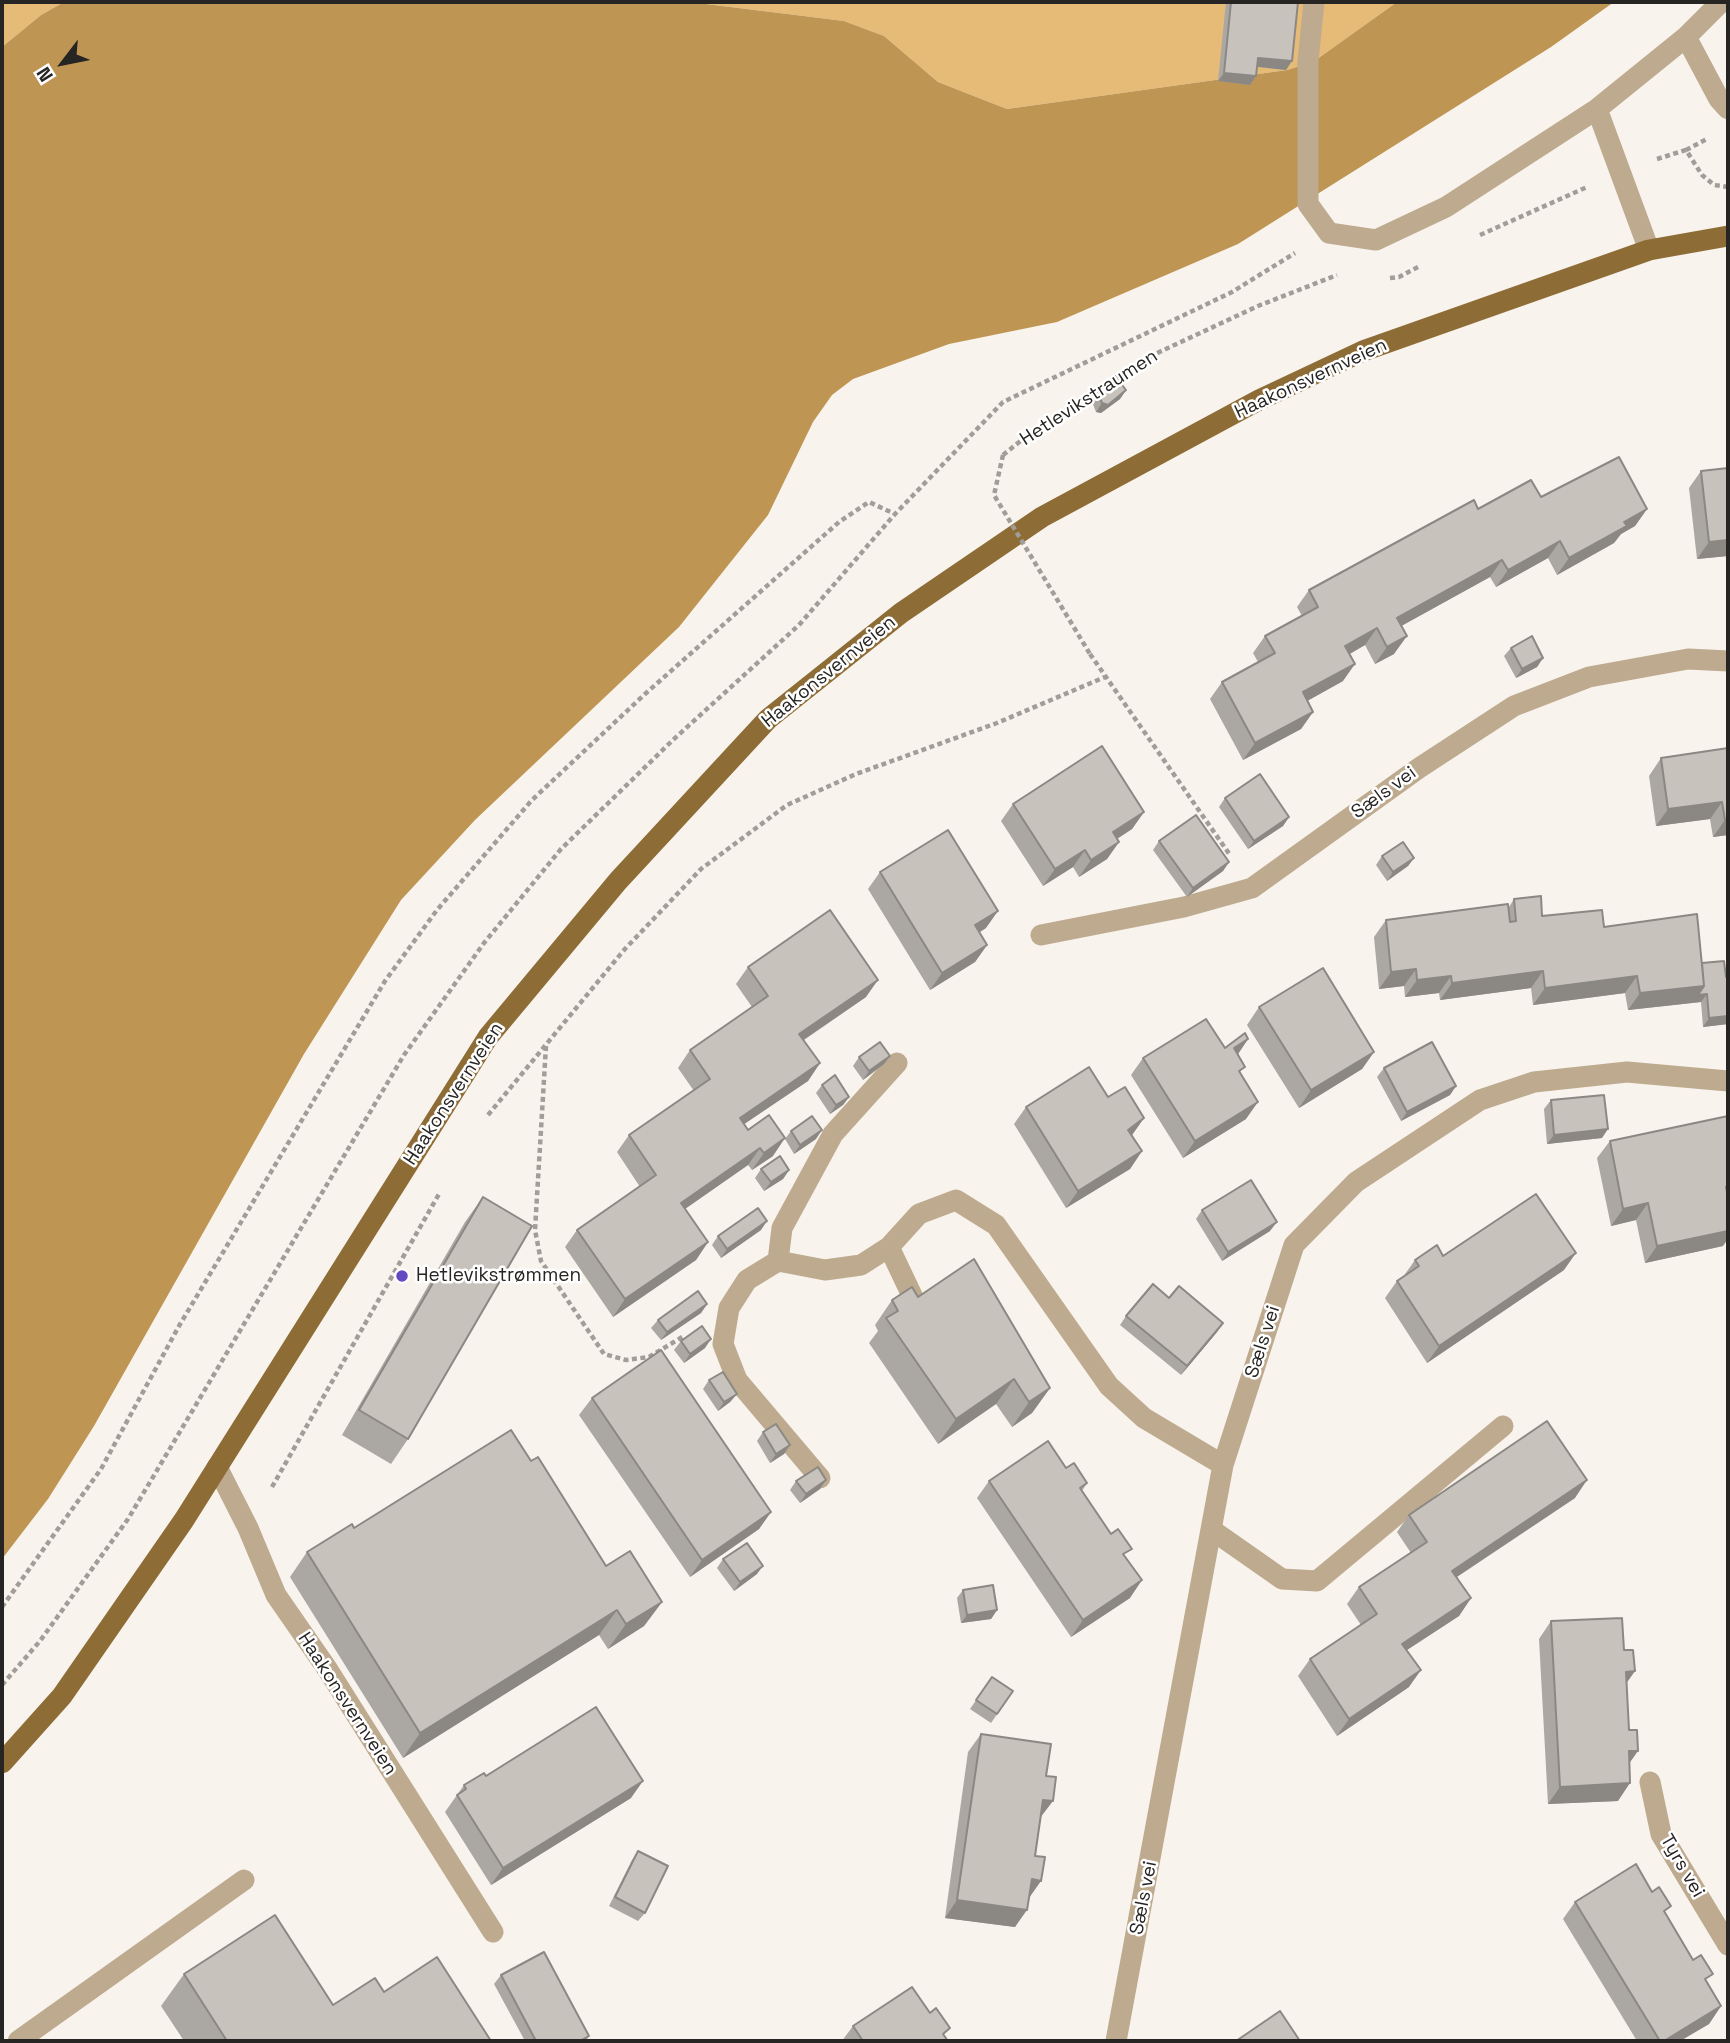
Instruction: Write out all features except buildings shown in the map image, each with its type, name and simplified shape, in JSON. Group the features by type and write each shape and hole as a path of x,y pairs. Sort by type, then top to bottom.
{"main road":[{"name":"Haakonsvernveien","path":"2,1763 62,1696 217,1467 488,1037 618,881 768,719 901,613 1042,517 1259,400 1363,351 1648,250 1728,236"}],"street":[{"path":"1314,2 1308,61 1308,204 1329,233 1376,240 1447,207 1597,109 1686,37 1721,2"},
{"path":"1686,37 1718,99 1728,109"},
{"path":"1597,109 1648,250"},
{"name":"Sæls vei","path":"1041,935 1184,907 1252,888 1419,768 1514,706 1589,677 1688,659 1728,661"},
{"path":"778,1261 782,1227 833,1134 897,1063"},
{"name":"Sæls vei","path":"1116,2041 1223,1465 1294,1245 1356,1182 1480,1100 1534,1082 1627,1073 1728,1081"},
{"path":"820,1478 737,1380 723,1344 729,1308 747,1280 778,1261 825,1270 861,1265 888,1247 919,1214 956,1200 996,1225 1109,1387 1144,1418 1223,1465"},
{"path":"888,1247 917,1306"},
{"path":"1212,1530 1282,1579 1317,1581 1503,1426"},
{"name":"Haakonsvernveien","path":"217,1467 248,1528 276,1595 328,1670 493,1932"},
{"name":"Tyrs vei","path":"1650,1782 1661,1834 1728,1945"},
{"path":"18,2041 244,1880"}],"path":[{"path":"1388,278 1399,277 1423,265"},
{"name":"Hetlevikstraumen","path":"1238,867 1105,677 993,495 1003,455 1033,431 1153,355 1258,306 1342,274"},
{"path":"2,1607 101,1469 179,1326 385,981 437,910 532,800 645,694 839,522 869,502 895,514"},
{"path":"481,1124 624,950 701,869 787,805 856,774 997,723 1105,677"},
{"path":"547,1044 537,1240 541,1261 604,1354 626,1360 649,1357 729,1308"},
{"path":"248,1528 446,1182"}],"shaded area":[{"path":"2,2 64,2 41,15 2,47"},
{"path":"64,2 690,2 844,21 884,36 938,82 1007,109 1287,70 1313,62 1397,2 1614,2 1551,47 1238,244 1057,322 949,344 853,379 832,395 813,422 768,515 679,627 475,820 401,900 304,1054 94,1426 48,1499 2,1559 2,47 41,15"},
{"path":"690,2 1397,2 1313,62 1287,70 1007,109 938,82 884,36 844,21"}],"place":[{"name":"Hetlevikstrømmen","path":"402,1276"}]}
